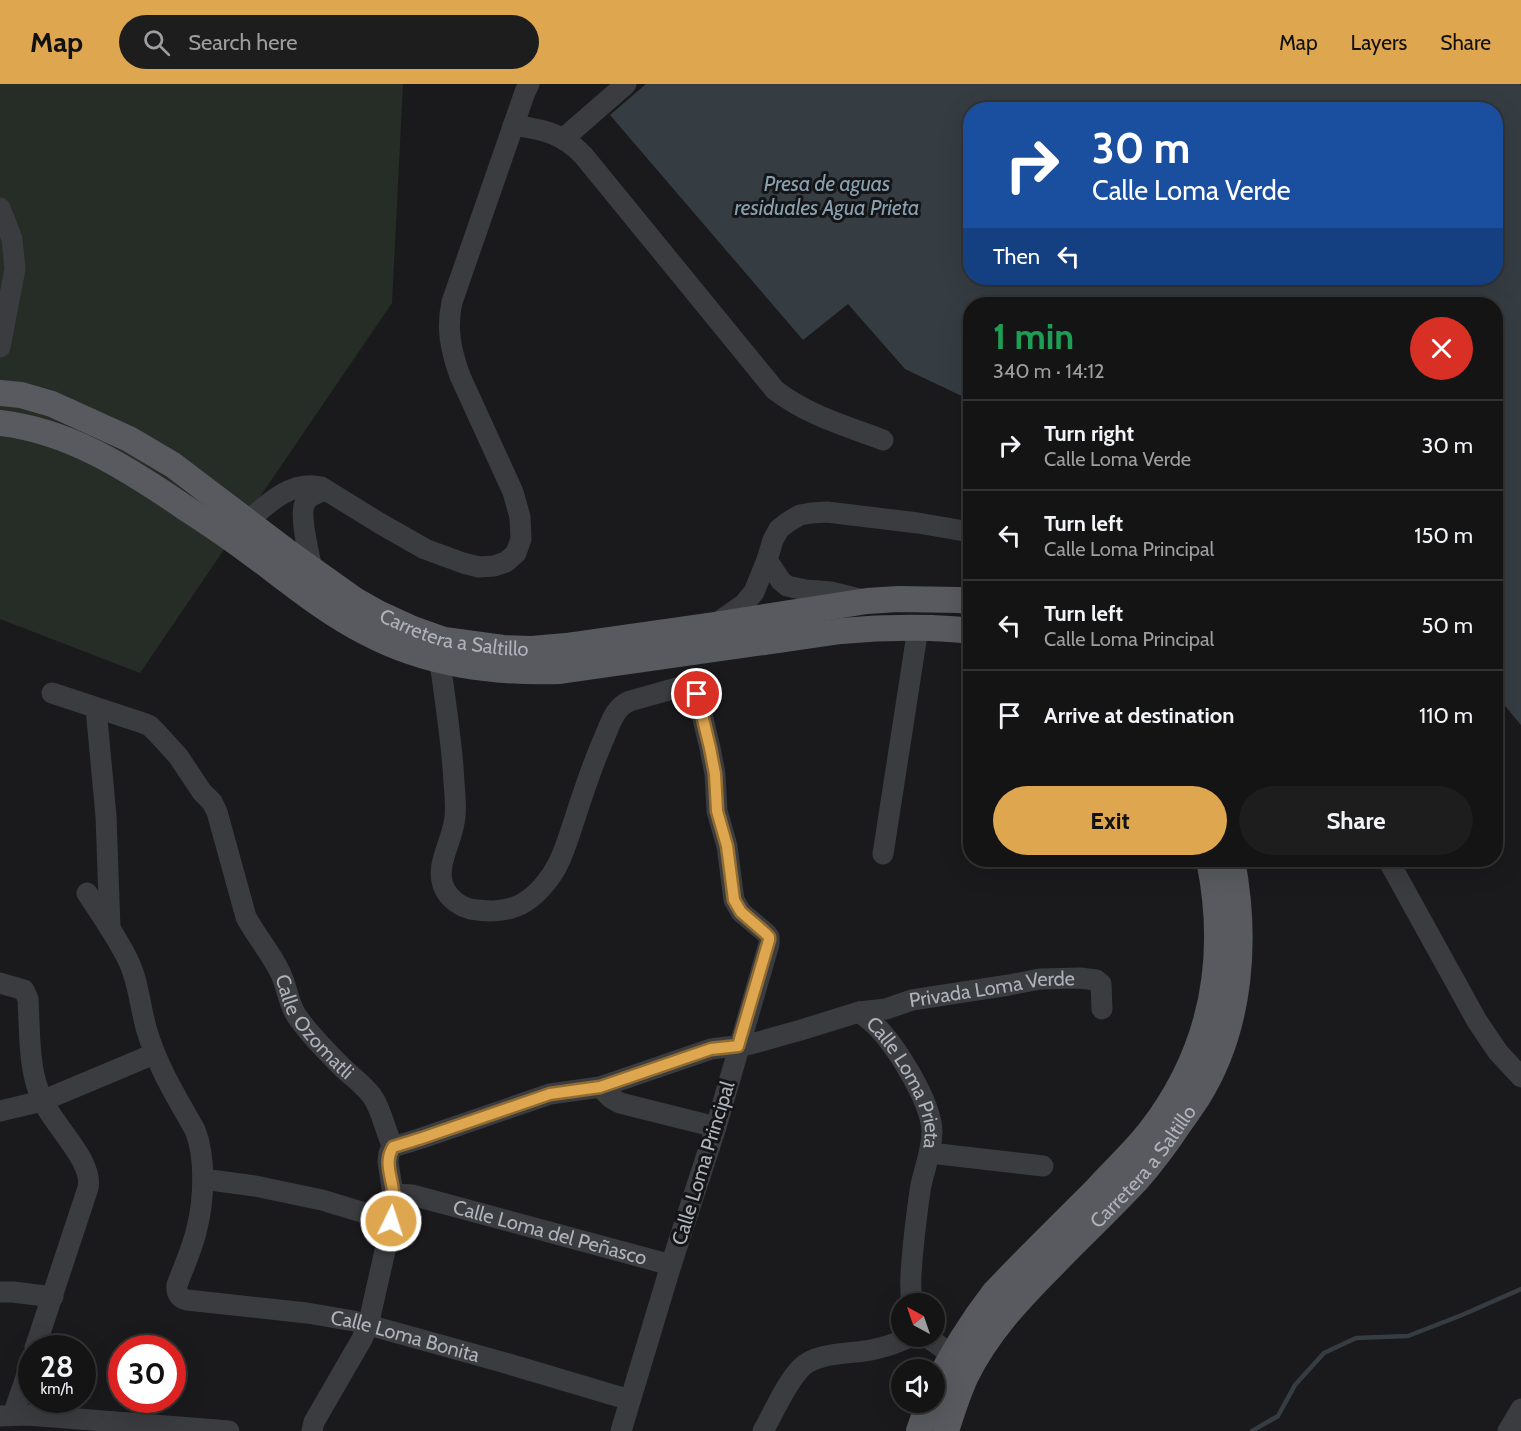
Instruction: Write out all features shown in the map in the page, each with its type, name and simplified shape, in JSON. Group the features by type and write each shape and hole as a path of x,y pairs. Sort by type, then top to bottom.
{"main road":[{"name":"Carretera a Saltillo","path":"0,393 21,395 51,405 129,439 173,465 356,600 413,629 444,640 503,648 532,649 714,625 867,601 898,599 963,601"},
{"name":"Carretera a Saltillo","path":"0,423 36,429 71,441 119,464 234,541 338,617 402,649 440,661 498,671 560,671 879,627 963,630"},
{"name":"Carretera a Saltillo","path":"945,1369 977,1315 994,1293 1119,1166 1151,1130 1191,1065 1204,1033 1217,966 1218,920 1210,867"},
{"name":"Carretera a Saltillo","path":"946,1431 966,1375 993,1331 1030,1288 1137,1180 1167,1143 1208,1079 1224,1038 1234,1002 1238,970 1240,921 1233,867"},
{"path":"919,1431 925,1413"}],"street":[{"path":"248,521 285,492 295,488 314,486 325,490 425,549 462,563 479,567 494,566 506,562 516,553 521,539 520,517 513,492 460,376 454,360 448,328 452,302 529,84"},
{"path":"563,139 626,84"},
{"path":"513,124 546,131 572,144 583,154 776,390 789,401 809,412 883,440"},
{"path":"0,208 12,239 15,269 0,347"},
{"path":"312,569 305,531 304,505 310,497 325,490"},
{"path":"714,625 744,604 754,592 773,540 779,530 800,515 827,512 963,531"},
{"path":"767,560 787,586 831,592 867,601"},
{"path":"883,854 918,627"},
{"name":"Calle Loma Principal","path":"440,661 453,762 455,803 454,822 441,875 443,885 455,902 467,910 500,910 525,902 539,890 558,865 595,759 617,710 625,703 682,686 691,687 694,690 710,748 715,774 717,811 727,846 734,900 741,912 769,937 716,1127 621,1431"},
{"name":"Calle Ozomatli","path":"52,693 143,723 157,733 178,756 197,785 212,802 221,824 246,917 278,968 295,1013 335,1061 373,1098 393,1147"},
{"path":"96,708 106,816 110,929"},
{"path":"1392,867 1477,1021 1498,1052 1521,1077"},
{"path":"87,893 129,961 154,1053 199,1141 203,1179 255,1186 322,1200 391,1221"},
{"name":"Privada Loma Verde","path":"860,1012 886,1009 912,1000 1040,979 1068,978 1080,978 1101,984 1101,1009"},
{"path":"0,983 24,990 28,999 33,1068 42,1101 86,1168 89,1178 88,1188 40,1335"},
{"path":"312,1431 314,1422 368,1326 391,1221 393,1194 388,1162 389,1153 393,1147 550,1094 600,1087 711,1049 738,1046 860,1012"},
{"name":"Calle Loma Prieta","path":"860,1012 887,1038 904,1064 928,1110 932,1130 930,1153 921,1185 915,1230 911,1293"},
{"path":"0,1111 42,1101 154,1053"},
{"path":"600,1087 620,1103 716,1127"},
{"path":"930,1153 1043,1166"},
{"name":"Calle Loma Bonita","path":"203,1179 197,1228 177,1285 178,1295 182,1299 307,1313 354,1321 630,1400"},
{"name":"Calle Loma del Peñasco","path":"393,1194 412,1195 671,1265"},
{"path":"0,1292 53,1297"},
{"path":"763,1431 793,1378 806,1363 818,1358 871,1350 891,1344"},
{"path":"941,1347 952,1355"},
{"path":"18,1390 6,1416 229,1431"},
{"path":"1508,1431 1521,1409"}],"shaded area":[{"path":"0,84 403,84 392,303 140,673 0,619"}],"water":[{"name":"Presa de aguas residuales Agua Prieta","path":"646,84 1520,84 1521,725 1503,703 1503,297 963,297 963,397 905,369 848,304 803,340 610,115"}],"waterway":[{"path":"1252,1431 1278,1416 1295,1385 1324,1353 1356,1338 1408,1336 1521,1289"}],"route":[{"path":"391,1221 393,1194 388,1162 389,1153 393,1147 535,1098 600,1087 711,1049 738,1046 769,944 769,937 741,912 734,900 727,846 717,811 715,774 697,694"}]}
